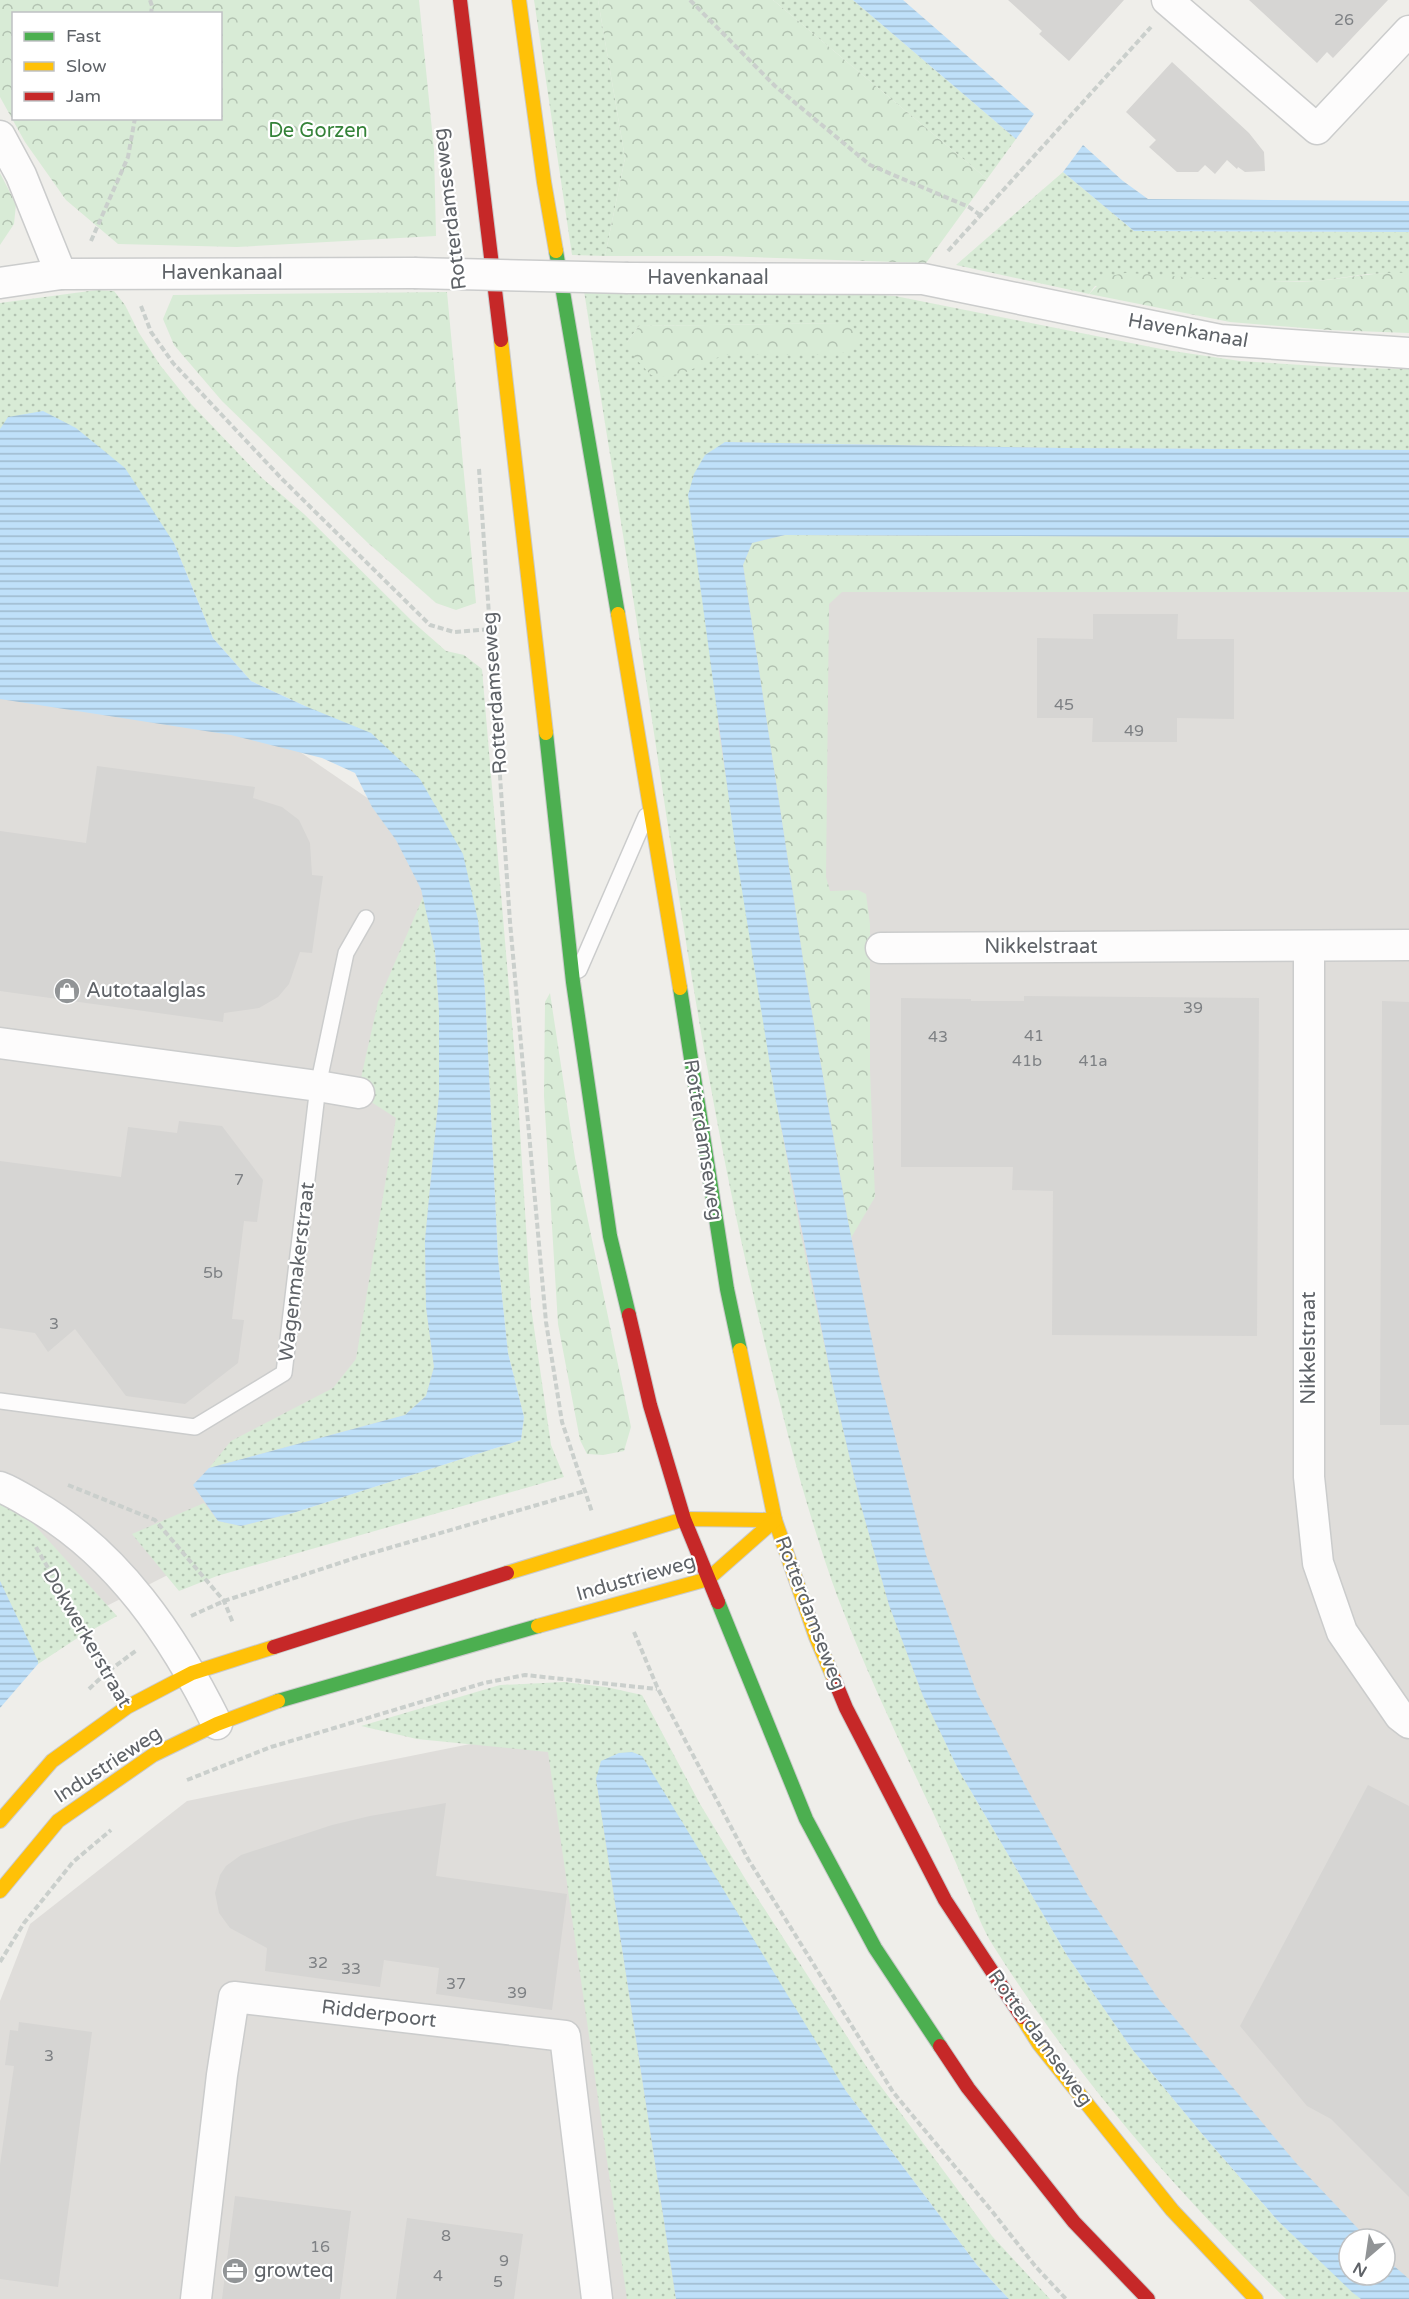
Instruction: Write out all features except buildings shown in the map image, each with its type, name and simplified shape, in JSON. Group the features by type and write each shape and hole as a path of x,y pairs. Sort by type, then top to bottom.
{"main road":[{"name":"Rotterdamseweg","path":"460,0 518,483 573,982 610,1236 650,1405 684,1519 806,1819 874,1948 968,2088 1074,2222 1148,2299"},
{"name":"Rotterdamseweg","path":"519,0 544,182 651,805 727,1289 775,1520 816,1637 846,1708 945,1900 1039,2044 1172,2210 1256,2299"},
{"name":"Industrieweg","path":"0,1821 52,1761 127,1707 192,1673 603,1542 684,1519 775,1520"},
{"name":"Industrieweg","path":"0,1891 58,1821 153,1755 217,1724 261,1706 623,1601 708,1579 775,1520"}],"street":[{"path":"1169,2 1317,129 1409,31"},
{"path":"0,136 69,274"},
{"name":"Havenkanaal","path":"0,283 69,274 133,273 414,273 628,278 923,279 1220,340 1409,353"},
{"name":"Nikkelstraat","path":"881,948 1409,945"},
{"name":"Nikkelstraat","path":"1309,946 1309,1477 1318,1563 1342,1632 1400,1716 1409,1723"},
{"path":"0,1043 359,1093"},
{"path":"0,1487 59,1519 123,1576 192,1673 217,1724"},
{"name":"Ridderpoort","path":"196,2299 222,2075 234,1996 565,2036 597,2299"}],"lane":[{"path":"573,982 651,805"},
{"name":"Wagenmakerstraat","path":"0,1401 195,1428 284,1373 318,1086 346,953 366,918"}],"path":[{"path":"690,0 775,86 870,165 969,207 980,215"},
{"path":"923,279 1169,2"},
{"path":"69,274 128,156 135,120"},
{"path":"133,273 140,306 151,332 173,363 282,479 430,625 454,632 491,629"},
{"name":"Rotterdamseweg","path":"224,1601 358,1557 585,1491 562,1422 546,1322 510,922 479,463"},
{"path":"66,1484 155,1520 224,1601 248,1655"},
{"name":"Dokwerkerstraat","path":"31,1538 127,1707"},
{"path":"83,1694 107,1672 163,1630 224,1601"},
{"path":"153,1755 176,1785 271,1746 484,1683 525,1675 658,1689 748,1859 893,2092 1036,2266 1066,2299"},
{"path":"261,1706 271,1746"},
{"path":"0,1962 24,1923 74,1862 117,1824"}],"shaded area":[{"path":"1409,375 1409,2299 1397,2287 1397,2227 1339,2227 875,1654 659,445"},
{"path":"0,683 227,702 426,838 470,1422 0,1660"},
{"path":"594,1719 679,2299 0,2299 0,2001 30,1924 187,1801"}],"green space":[{"name":"De Gorzen","path":"0,0 419,0 434,150 436,236 237,247 118,244 66,200 25,142 13,120 222,120 222,12 12,12 12,119 0,97"},
{"path":"534,0 598,0 625,158 605,256 572,255"},
{"path":"598,0 773,0 987,179 926,263 721,256 605,256 625,158"},
{"path":"773,0 853,0 1016,139 987,179"},
{"path":"1063,172 1134,231 1409,232 1409,273 1368,274 1318,281 1095,286 1089,294 956,265"},
{"path":"0,173 16,204 14,224 0,245"},
{"path":"1125,273 1299,282 1381,273 1409,273 1409,333 1329,330 1230,322 1089,294 1106,277"},
{"path":"97,290 114,291 125,305 139,333 160,365 192,405 262,478 304,514 413,622 446,651 464,655 482,669 517,1083 531,1307 551,1445 564,1477 217,1576 179,1591 132,1534 204,1503 218,1521 241,1526 293,1513 521,1440 524,1417 508,1353 498,1258 485,991 478,920 305,706 251,681 213,638 174,543 0,429 0,303"},
{"path":"820,290 895,296 1166,350 1240,361 1409,369 1409,450 1061,448 725,442 718,726 775,1095 801,1235 860,1502 889,1605 923,1696 958,1769 1068,1957 1132,2049 1203,2135 1278,2221 1337,2276 1337,2287 1348,2287 1361,2299 1286,2299 1245,2259 1167,2175 1093,2087 1025,1995 986,1933 947,1842 858,1649 827,1568 808,1508 783,1417 733,1202 690,968 584,291","holes":["840,323 770,354 723,355 627,342 639,326"]},
{"path":"447,292 476,603 456,610 436,603 368,543 222,401 174,345 163,319 173,295"},
{"path":"840,323 853,327 860,337 848,351 834,355 723,355 686,372 663,377 651,375 635,358 627,342 639,326"},
{"path":"785,535 1409,538 1409,592 842,592 829,604 826,877 830,891 858,890 866,894 870,924 870,1070 875,1197 851,1238 804,966 743,565 752,543"},
{"path":"423,897 435,951 439,1011 439,1094 425,1240 426,1307 434,1367 426,1396 405,1415 209,1468 231,1441 333,1388 356,1359 396,1118 365,1098 361,1078 378,1002"},
{"path":"550,993 575,1158 631,1427 624,1451 603,1455 587,1454 580,1440 558,1324 544,1096 545,1002"},
{"path":"0,1504 29,1519 117,1616 38,1664 0,1581"},
{"path":"564,1682 606,1687 642,1695 700,1804 749,1885 868,2069 992,2236 1050,2299 1009,2299 977,2265 846,2091 596,1779 676,2299 627,2299 548,1752 417,1739 361,1726 500,1685"}],"water":[{"path":"853,0 903,0 1034,114 1016,139"},
{"path":"1083,145 1123,181 1148,199 1409,201 1409,232 1134,231 1063,172"},
{"path":"43,411 76,428 125,468 174,543 213,638 251,681 371,733 420,779 463,854 478,920 485,991 498,1258 508,1353 524,1417 521,1440 293,1513 241,1526 218,1521 193,1485 209,1468 405,1415 426,1396 434,1367 426,1307 425,1240 439,1094 439,1011 435,951 421,889 396,840 372,807 355,773 322,758 231,735 0,699 0,429 8,417"},
{"path":"725,442 1061,448 1409,450 1409,538 785,535 752,543 743,565 804,966 847,1216 879,1375 926,1555 977,1693 1027,1789 1087,1894 1158,1998 1296,2163 1357,2227 1337,2227 1337,2278 1278,2221 1203,2135 1132,2049 1068,1957 958,1769 923,1696 889,1605 860,1502 833,1386 775,1096 737,859 688,495 694,474 705,455"},
{"path":"0,1581 38,1664 0,1708"},
{"path":"632,1752 642,1756 846,2091 977,2265 1009,2299 676,2299 596,1779 601,1761 619,1753"},
{"path":"1397,2268 1409,2279 1409,2299 1361,2299 1347,2287 1397,2287"}],"traffic: fast":[{"path":"556,251 618,614"},
{"path":"546,733 573,982 610,1236 629,1315"},
{"path":"680,988 727,1289 740,1350"},
{"path":"718,1602 806,1819 875,1948 940,2046"},
{"path":"278,1701 538,1626"}],"traffic: slow":[{"path":"519,0 544,182 556,251"},
{"path":"501,340 546,733"},
{"path":"618,614 680,988"},
{"path":"740,1350 775,1520 816,1637 834,1679"},
{"path":"507,1573 684,1519 775,1520"},
{"path":"538,1626 708,1579 775,1520"},
{"path":"0,1821 52,1761 127,1707 192,1673 274,1647"},
{"path":"0,1891 58,1821 153,1755 217,1724 278,1701"},
{"path":"1022,2017 1039,2044 1172,2210 1256,2299"}],"traffic: jam":[{"path":"460,0 501,340"},
{"path":"629,1315 650,1405 684,1519 718,1602"},
{"path":"274,1647 507,1573"},
{"path":"834,1679 846,1708 945,1900 1022,2017"},
{"path":"940,2046 968,2088 1074,2222 1148,2299"}],"place":[{"name":"Autotaalglas","path":"67,991"},
{"name":"growteq","path":"235,2271"}]}
